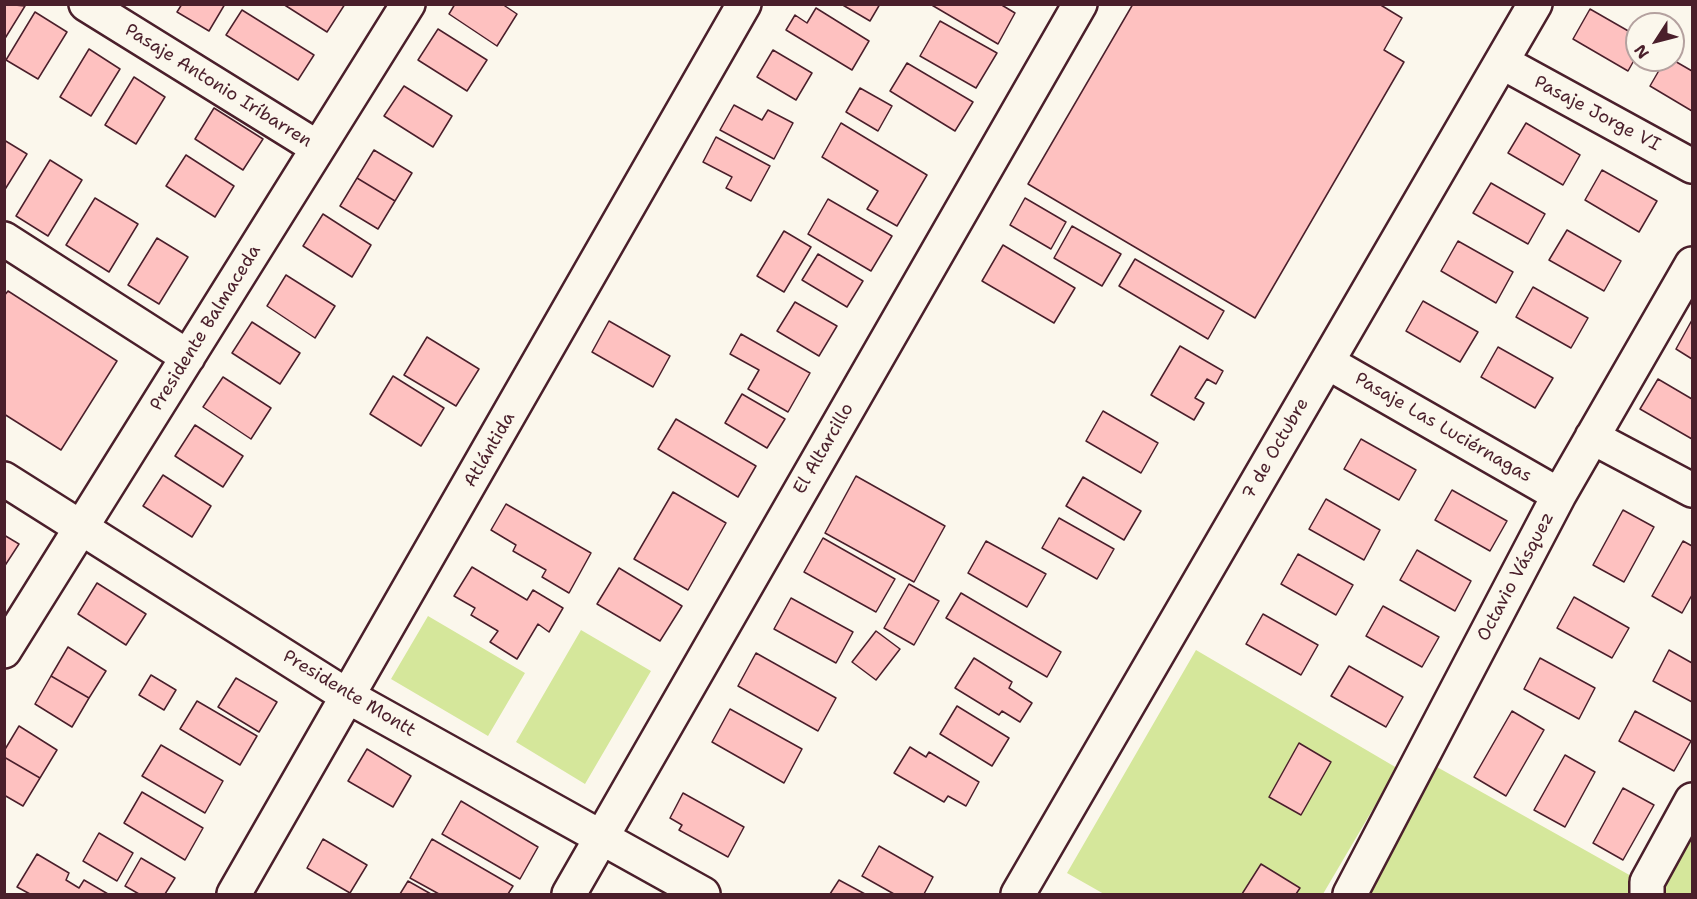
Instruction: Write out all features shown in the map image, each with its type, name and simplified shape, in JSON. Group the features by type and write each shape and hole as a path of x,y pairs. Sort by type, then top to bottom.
{"street":[{"name":"Pasaje Antonio Iríbarren","path":"86,4 318,148"},
{"name":"Presidente Balmaceda","path":"4,651 408,4"},
{"name":"Atlántida","path":"234,894 349,697 744,4"},
{"name":"El Altarcillo","path":"569,894 1080,4"},
{"name":"7 de Octubre","path":"1018,894 1535,4"},
{"name":"Pasaje Jorge VI","path":"1502,62 1692,166"},
{"path":"4,239 188,357"},
{"name":"Octavio Vásquez","path":"1350,894 1559,495 1692,264"},
{"name":"Pasaje Las Luciérnagas","path":"1327,362 1559,495"},
{"path":"1592,437 1692,490"},
{"name":"Presidente Montt","path":"4,479 349,697 703,894"},
{"path":"1647,894 1647,882 1692,800"}],"green space":[{"path":"428,616 525,673 488,736 391,679"},
{"path":"581,630 651,671 585,784 516,742"},
{"path":"1196,650 1397,768 1323,894 1104,894 1067,873"},
{"path":"1437,767 1649,886 1692,809 1692,894 1366,894"}],"building":[{"path":"4,4 25,6 4,40"},
{"path":"182,4 225,4 209,31 177,12"},
{"path":"283,4 345,4 327,32"},
{"path":"455,4 502,4 517,14 497,46 449,14"},
{"path":"841,4 880,4 870,21"},
{"path":"930,4 1000,4 1015,13 998,44"},
{"path":"1133,4 1379,4 1402,18 1384,50 1404,62 1255,318 1028,184"},
{"path":"816,8 869,41 852,70 786,30 795,15 807,23"},
{"path":"1590,9 1625,29 1625,69 1573,39"},
{"path":"242,10 314,55 298,80 226,35"},
{"path":"35,12 67,32 38,79 6,60"},
{"path":"940,21 997,53 976,88 920,56"},
{"path":"438,29 487,60 467,91 418,60"},
{"path":"89,49 120,69 91,116 60,97"},
{"path":"773,50 812,73 796,100 757,77"},
{"path":"907,63 973,102 955,131 890,91"},
{"path":"1685,67 1692,71 1692,111 1650,86 1658,72 1685,72"},
{"path":"134,77 165,97 136,144 105,125"},
{"path":"404,86 452,116 433,147 384,116"},
{"path":"860,88 892,106 878,131 846,112"},
{"path":"734,105 762,120 768,110 793,123 774,159 720,130"},
{"path":"214,108 263,139 243,170 195,139"},
{"path":"841,123 927,175 897,226 867,209 878,191 822,157"},
{"path":"1526,123 1580,155 1563,185 1508,153"},
{"path":"716,137 770,166 751,201 726,188 732,177 703,162"},
{"path":"4,140 27,154 4,191"},
{"path":"374,150 412,173 395,201 357,178"},
{"path":"186,155 234,186 215,217 166,186"},
{"path":"50,160 82,180 48,236 16,216"},
{"path":"1602,170 1657,201 1639,232 1585,200"},
{"path":"357,178 395,201 378,229 340,206"},
{"path":"1491,183 1545,214 1528,244 1473,213"},
{"path":"95,198 138,224 109,272 66,245"},
{"path":"1025,198 1066,222 1051,249 1010,225"},
{"path":"828,199 892,236 871,271 808,234"},
{"path":"323,214 371,245 352,277 303,246"},
{"path":"1072,226 1121,254 1102,286 1054,258"},
{"path":"1567,230 1621,261 1604,291 1549,260"},
{"path":"784,231 811,247 784,292 757,276"},
{"path":"157,238 188,257 159,304 128,285"},
{"path":"1458,241 1513,272 1496,303 1441,271"},
{"path":"1003,245 1075,288 1054,323 982,281"},
{"path":"818,254 863,281 847,307 802,280"},
{"path":"1135,259 1224,311 1208,339 1119,286"},
{"path":"286,275 335,306 315,338 267,306"},
{"path":"1533,287 1588,318 1571,348 1516,317"},
{"path":"8,291 117,361 61,450 4,414 4,296"},
{"path":"1423,301 1478,332 1460,362 1406,331"},
{"path":"795,302 837,326 819,356 777,331"},
{"path":"1692,320 1692,359 1676,349"},
{"path":"609,321 670,356 653,387 592,352"},
{"path":"252,322 300,353 280,384 232,353"},
{"path":"741,334 810,373 788,412 748,389 759,370 730,354"},
{"path":"427,337 479,369 456,406 404,375"},
{"path":"1180,346 1223,371 1216,384 1207,379 1195,398 1204,403 1194,420 1151,395"},
{"path":"1498,347 1553,378 1535,408 1481,377"},
{"path":"393,376 444,408 421,446 370,414"},
{"path":"223,377 271,408 251,439 203,407"},
{"path":"1658,379 1692,399 1692,439 1640,409"},
{"path":"742,394 785,419 767,448 725,423"},
{"path":"1103,411 1158,443 1141,473 1086,441"},
{"path":"676,419 756,466 738,497 658,449"},
{"path":"195,425 243,456 223,487 175,456"},
{"path":"1361,439 1416,470 1399,500 1344,469"},
{"path":"163,475 211,506 192,537 143,506"},
{"path":"856,476 945,526 914,582 825,533"},
{"path":"1083,477 1141,511 1124,540 1066,506"},
{"path":"1452,490 1507,521 1490,551 1435,520"},
{"path":"673,492 726,523 688,590 634,559"},
{"path":"1326,499 1380,530 1364,560 1309,529"},
{"path":"506,504 591,553 569,593 542,577 546,570 513,551 516,545 491,530"},
{"path":"1623,510 1654,527 1624,582 1593,565"},
{"path":"1059,518 1114,549 1097,579 1042,548"},
{"path":"4,535 19,544 4,567"},
{"path":"823,538 895,579 876,612 804,572"},
{"path":"986,541 1046,574 1027,607 968,573"},
{"path":"1683,541 1692,546 1692,595 1682,613 1652,596"},
{"path":"1417,550 1471,581 1455,611 1400,580"},
{"path":"1298,554 1353,585 1336,615 1281,584"},
{"path":"472,567 527,600 533,590 563,608 549,632 538,624 517,659 490,642 498,631 471,615 475,608 454,596"},
{"path":"619,568 682,606 660,641 597,604"},
{"path":"97,583 146,614 126,645 78,614"},
{"path":"909,584 939,601 914,645 884,628"},
{"path":"961,593 1061,652 1047,677 946,618"},
{"path":"1574,597 1629,628 1612,658 1557,628"},
{"path":"791,598 853,632 836,663 774,629"},
{"path":"1383,606 1439,637 1422,667 1366,636"},
{"path":"1263,614 1318,645 1301,675 1246,644"},
{"path":"876,631 900,649 876,680 852,662"},
{"path":"68,647 106,671 89,698 51,676"},
{"path":"1669,650 1692,663 1692,702 1653,681"},
{"path":"756,653 836,698 818,731 738,686"},
{"path":"974,658 1012,682 1009,688 1032,703 1020,722 1002,711 999,715 955,688"},
{"path":"1540,658 1595,688 1579,719 1524,689"},
{"path":"1349,666 1403,697 1386,727 1331,696"},
{"path":"151,675 176,690 164,710 139,695"},
{"path":"51,676 89,698 72,727 35,704"},
{"path":"236,678 277,702 259,732 218,707"},
{"path":"197,701 257,736 240,765 180,729"},
{"path":"957,706 1009,738 992,766 940,734"},
{"path":"730,709 802,749 784,783 712,742"},
{"path":"1512,711 1544,730 1506,796 1474,777"},
{"path":"1635,711 1691,741 1674,771 1619,741"},
{"path":"19,726 57,750 40,778 4,757 4,751"},
{"path":"1299,743 1331,762 1301,815 1269,797"},
{"path":"161,745 223,781 205,813 142,776"},
{"path":"910,747 926,757 929,752 979,782 966,806 948,796 944,802 894,773"},
{"path":"367,749 411,776 393,807 348,781"},
{"path":"1565,755 1595,772 1565,827 1534,810"},
{"path":"4,757 40,778 23,806 4,795"},
{"path":"1623,788 1654,805 1623,860 1593,843"},
{"path":"142,792 203,828 185,860 124,823"},
{"path":"683,793 744,827 728,857 679,830 682,825 670,818"},
{"path":"461,801 538,847 520,879 442,834"},
{"path":"99,833 133,853 117,881 83,861"},
{"path":"323,839 367,865 350,893 307,868"},
{"path":"432,839 513,886 508,894 439,894 410,878"},
{"path":"879,846 933,877 924,894 894,894 862,876"},
{"path":"37,854 69,873 66,880 79,888 84,880 108,894 30,894 17,887"},
{"path":"141,858 175,878 165,894 139,894 125,886"},
{"path":"1261,864 1300,888 1296,894 1242,894"},
{"path":"839,880 865,894 830,894"},
{"path":"408,881 431,894 400,894"}]}
